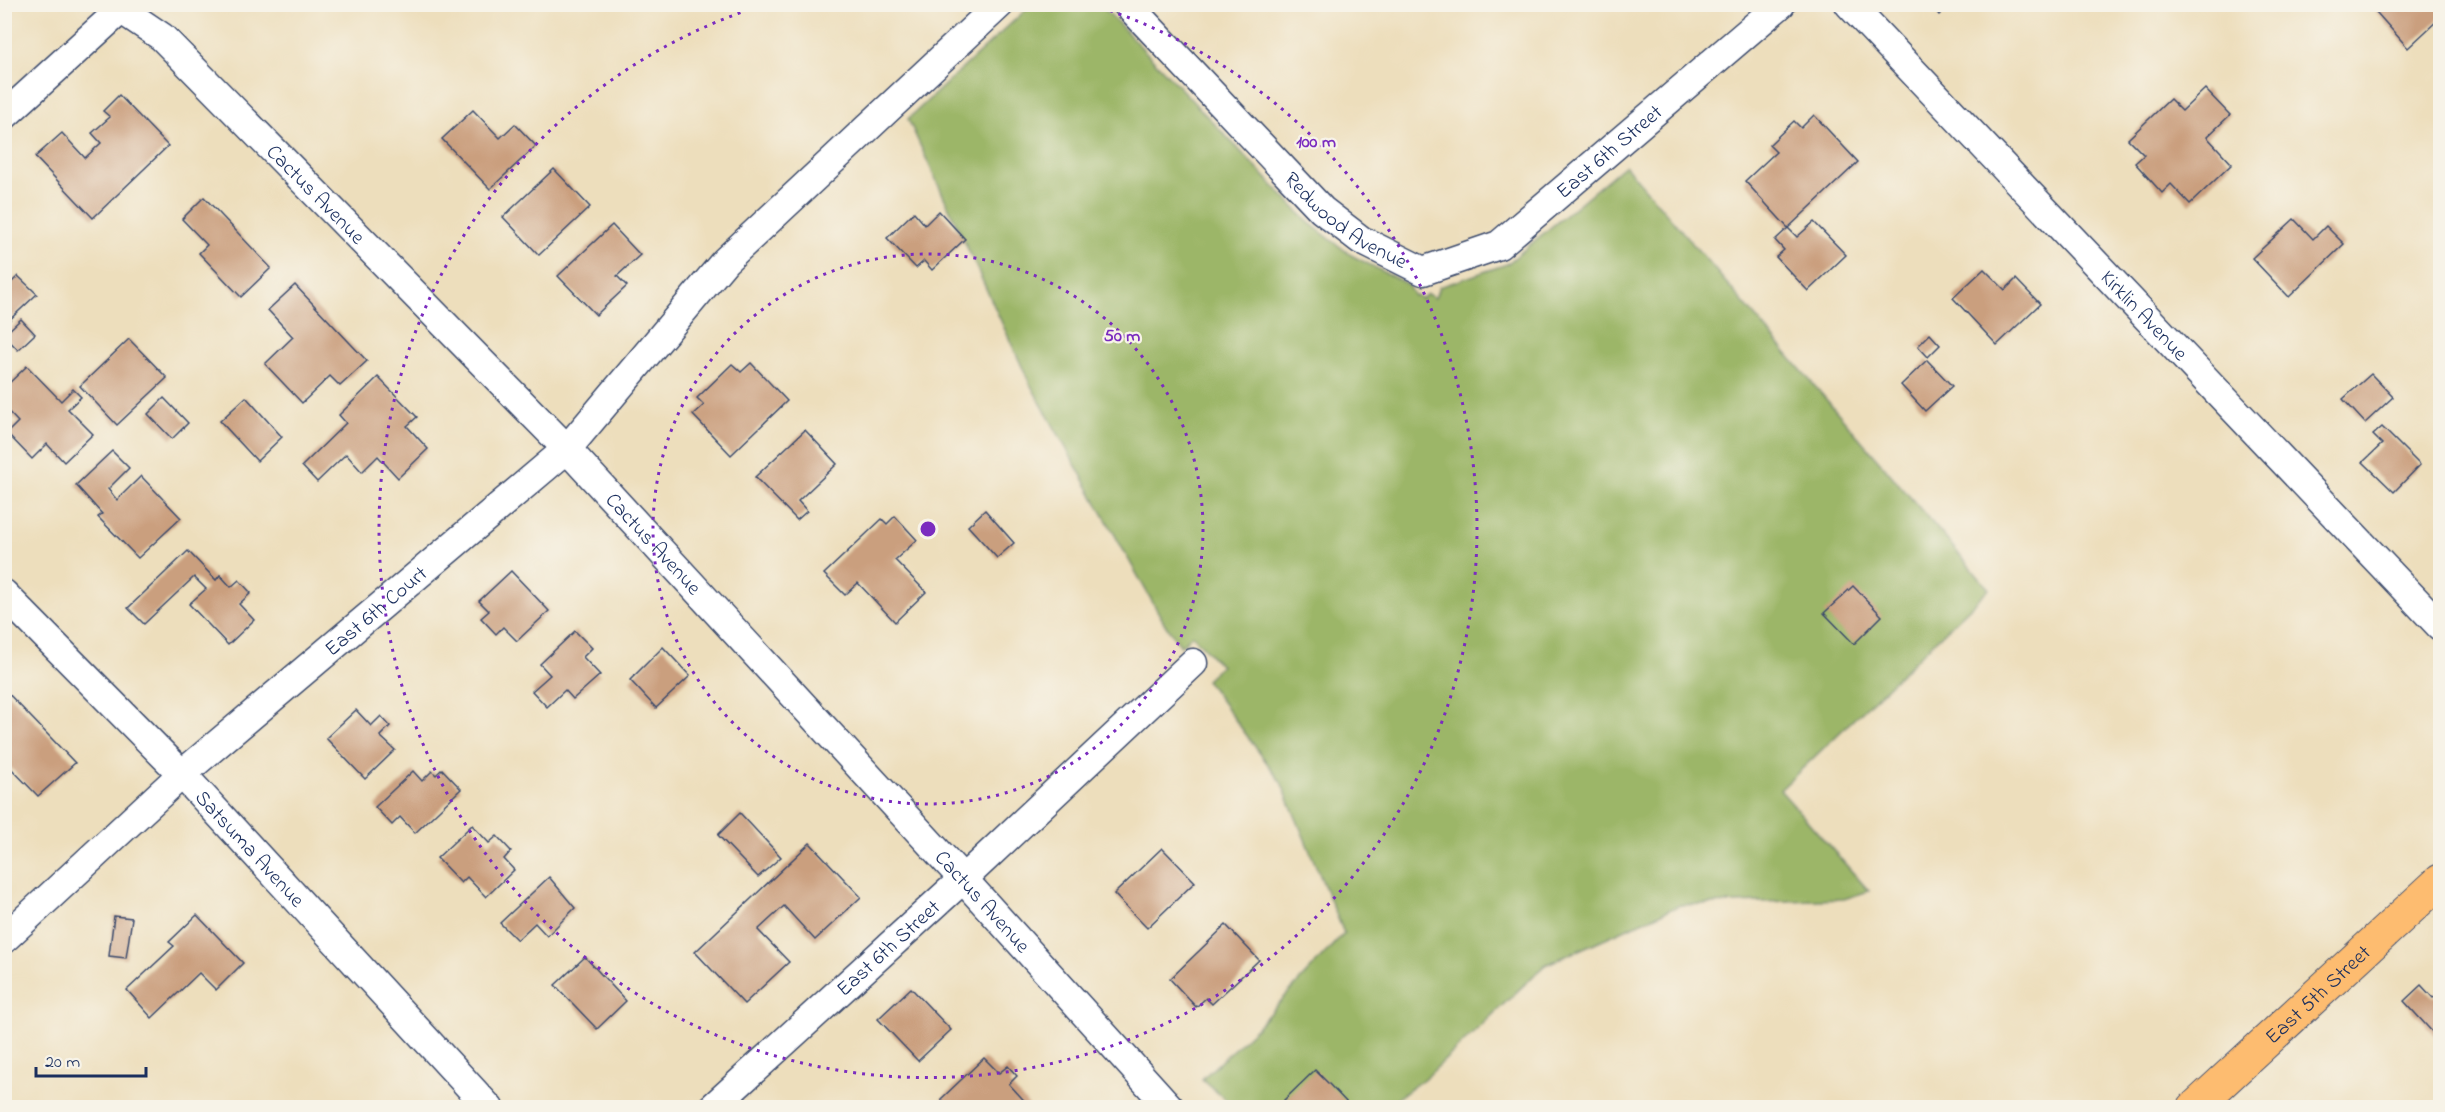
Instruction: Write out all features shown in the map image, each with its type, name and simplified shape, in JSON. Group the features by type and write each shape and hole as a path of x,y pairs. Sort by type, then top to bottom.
{"main road":[{"name":"East 5th Street","path":"2194,1107 2440,881"}],"street":[{"name":"East 6th Court","path":"4,939 182,774 567,449 725,261 1000,4"},
{"name":"Redwood Avenue","path":"1127,4 1322,210 1361,240 1423,271"},
{"name":"East 6th Street","path":"1423,271 1499,245 1780,4"},
{"name":"Kirklin Avenue","path":"1849,4 2440,626"},
{"path":"4,116 120,6"},
{"name":"Cactus Avenue","path":"120,6 162,37 567,449 1170,1107"},
{"name":"Satsuma Avenue","path":"4,594 182,774 489,1107"},
{"name":"East 6th Street","path":"712,1107 963,879 1193,663"}],"green space":[{"path":"1031,5 1101,5 1308,222 1351,255 1407,284 1414,296 1417,295 1421,299 1427,294 1435,298 1439,287 1507,264 1625,165 1989,589 1780,790 1869,891 1844,899 1680,905 1545,965 1429,1075 1385,1107 1234,1107 1202,1079 1255,1029 1344,933 1281,782 1206,680 1221,666 1192,635 1181,646 1166,626 1030,384 908,119"}],"building":[{"path":"1930,4 1951,4 1939,15"},
{"path":"2369,4 2440,4 2440,18 2408,48"},
{"path":"2205,89 2230,115 2207,137 2232,164 2190,204 2171,184 2162,193 2135,163 2144,155 2128,139 2170,99 2182,111"},
{"path":"119,95 168,146 93,218 35,157 62,133 85,158 101,143 92,133 110,117 103,111"},
{"path":"473,110 500,138 515,124 536,146 490,189 442,139"},
{"path":"1814,115 1858,162 1788,228 1745,181 1776,152 1769,145 1794,121 1801,128"},
{"path":"554,169 590,207 539,255 503,217"},
{"path":"204,197 271,268 241,297 199,253 207,245 182,219"},
{"path":"939,211 965,239 932,270 924,261 916,268 887,238 914,212 925,225"},
{"path":"2294,219 2313,239 2326,226 2344,244 2289,297 2252,258"},
{"path":"1814,222 1846,255 1808,291 1776,257 1784,250 1775,240 1788,228 1797,237"},
{"path":"612,225 640,255 617,276 627,286 596,315 558,276"},
{"path":"1984,269 2005,290 2016,279 2040,304 1997,345 1953,298"},
{"path":"4,274 12,282 18,276 37,294 4,325"},
{"path":"295,285 367,361 340,386 330,376 302,403 265,364 293,337 268,310"},
{"path":"21,319 35,334 18,350 4,335"},
{"path":"1930,334 1940,345 1928,357 1918,346"},
{"path":"129,339 167,378 117,425 80,386"},
{"path":"1927,360 1952,386 1925,411 1901,385"},
{"path":"751,363 787,401 731,455 693,415 704,405 697,398 732,364 741,372"},
{"path":"27,366 61,401 73,389 81,397 68,409 93,434 64,462 47,444 32,459 7,433 18,422 4,407 4,388"},
{"path":"2371,374 2393,397 2365,423 2343,399"},
{"path":"378,377 417,417 407,426 428,449 398,478 378,456 362,472 346,454 317,482 302,466 346,423 339,415"},
{"path":"246,397 282,437 257,461 220,421"},
{"path":"164,398 188,423 172,439 148,414"},
{"path":"2382,427 2420,465 2394,492 2363,462 2382,444 2373,435"},
{"path":"805,430 837,464 798,501 807,511 797,520 755,477"},
{"path":"112,451 129,468 108,489 117,500 141,476 181,518 138,558 98,517 102,514 76,485"},
{"path":"985,510 1014,543 997,558 968,526"},
{"path":"895,516 917,540 895,560 926,592 895,622 858,583 845,595 824,574 882,519 887,524"},
{"path":"188,551 216,580 220,575 231,587 239,580 251,593 239,604 254,620 228,645 189,604 206,589 194,577 144,624 128,608"},
{"path":"511,571 549,611 517,641 503,627 496,634 481,618 489,611 479,601"},
{"path":"1853,586 1882,616 1854,644 1824,613"},
{"path":"575,631 592,648 583,657 600,675 573,699 565,690 547,707 532,691 550,675 540,664"},
{"path":"663,647 690,676 656,708 630,680"},
{"path":"4,689 75,763 38,796 4,761"},
{"path":"356,710 371,726 381,716 390,726 380,736 395,750 365,779 326,738"},
{"path":"442,769 461,789 415,833 400,817 392,825 375,807 413,771 422,781 432,771 436,775"},
{"path":"740,813 781,857 758,877 718,835"},
{"path":"472,825 489,843 497,836 511,851 504,859 514,870 486,897 467,877 461,883 437,858"},
{"path":"810,843 861,897 815,940 784,906 758,930 789,962 744,1004 695,952"},
{"path":"1162,848 1195,882 1147,928 1114,894"},
{"path":"549,877 575,908 547,936 535,923 517,940 500,923"},
{"path":"197,915 243,963 216,990 199,973 152,1018 127,990 174,946 169,942"},
{"path":"114,916 132,918 126,958 109,956"},
{"path":"1226,925 1259,960 1212,1004 1206,998 1196,1007 1170,979"},
{"path":"585,957 626,1001 597,1029 555,985"},
{"path":"2421,985 2433,998 2436,995 2440,1001 2440,1032 2436,1036 2404,1001"},
{"path":"911,988 951,1030 918,1061 878,1019"},
{"path":"984,1058 999,1073 1008,1066 1017,1076 1009,1084 1031,1108 949,1108 941,1099"},
{"path":"1315,1070 1352,1108 1291,1108 1284,1100"}]}
